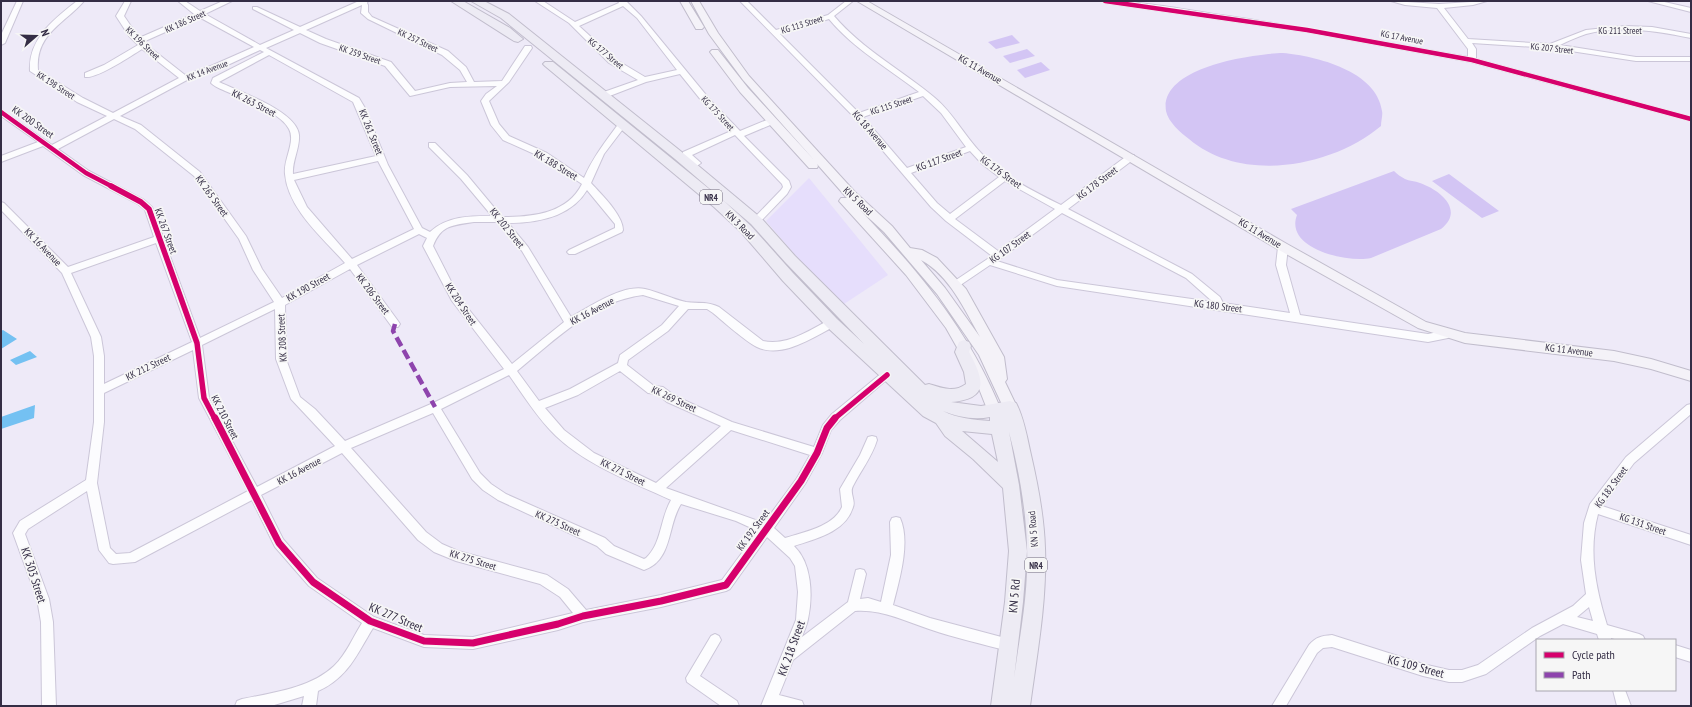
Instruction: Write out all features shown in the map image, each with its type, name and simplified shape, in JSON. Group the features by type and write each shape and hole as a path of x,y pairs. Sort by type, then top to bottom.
{"highway":[{"name":"KN 3 Road","path":"456,1 500,20 528,48 622,125 750,224 788,277 887,375 929,412 942,419 974,426 1007,426"},
{"name":"KN 3 Road","path":"476,1 604,95 691,166 914,385 940,404 949,408 981,412 994,410"},
{"path":"914,385 931,390 937,394 949,396 959,395 968,391 974,386 974,379 962,352 964,346"},
{"name":"NR4","path":"1007,426 994,410 1010,407 1007,426 1011,485"},
{"path":"942,419 951,431 979,454 1011,485"},
{"name":"KN 5 Road","path":"1007,426 1035,525 1036,565 1020,706"},
{"name":"KN 5 Rd","path":"1001,706 1009,645 1018,551 1011,485"}],"main road":[{"name":"KN 5 Road","path":"684,1 706,39 744,90 910,272 958,335 964,346"},
{"name":"KN 5 Road","path":"695,1 714,34 746,78 851,195 888,229 941,291 984,353 1010,407"},
{"name":"KG 11 Avenue","path":"861,1 1405,317 1448,334 1465,338 1614,356 1650,364 1691,376"},
{"path":"907,251 918,253 933,261 956,284 997,357 1000,384"},
{"path":"964,346 984,382 994,410"}],"street":[{"path":"1,43 20,1"},
{"name":"KK 198 Street","path":"81,1 56,22 40,42 32,62 34,71 80,100 115,115"},
{"name":"KK 196 Street","path":"128,1 120,16 125,27 155,56 184,78"},
{"name":"KK 261 Street","path":"181,1 200,14 356,100 361,108 381,158 419,230"},
{"name":"KK 186 Street","path":"88,75 107,67 142,43 230,1"},
{"name":"KK 14 Avenue","path":"53,148 184,78 214,68 364,1"},
{"name":"KK 257 Street","path":"364,1 364,13 370,18 445,53 463,69 472,84"},
{"name":"KG 177 Street","path":"538,1 574,25 612,61 644,80"},
{"name":"KG 18 Avenue","path":"743,1 858,116 906,172 950,219 985,249 998,256"},
{"path":"830,16 850,1"},
{"name":"KG 17 Avenue","path":"1104,1 1169,5 1336,34 1472,60 1691,119"},
{"path":"1394,1 1440,7 1453,7 1484,1"},
{"path":"1651,1 1691,10"},
{"path":"574,25 623,2"},
{"name":"KG 175 Street","path":"623,2 708,103 786,183 787,187 750,224"},
{"path":"1440,7 1472,48 1472,60"},
{"path":"255,8 299,29"},
{"name":"KG 113 Street","path":"774,33 830,16"},
{"name":"KG 176 Street","path":"830,16 849,38 864,51 924,93 943,110 971,148 1004,177 1190,276 1218,299 1220,306"},
{"name":"KK 259 Street","path":"299,29 323,41 388,64 413,94 450,85 504,83"},
{"name":"KG 211 Street","path":"1551,46 1584,32 1606,29 1664,32 1691,36"},
{"name":"KG 207 Street","path":"1467,40 1551,46 1636,59 1691,59"},
{"name":"KK 188 Street","path":"528,48 504,83 486,97 485,101 495,125 502,134 514,142 544,155 586,183 620,224 619,230 572,252"},
{"name":"KK 263 Street","path":"270,52 216,80 214,83 268,109 292,127 296,136 288,167 288,178"},
{"path":"604,95 644,80 682,71"},
{"name":"KG 115 Street","path":"858,116 924,93"},
{"name":"KK 200 Street","path":"1,112 53,148"},
{"name":"KK 265 Street","path":"115,115 138,127 197,174 243,238 258,270 280,303"},
{"path":"691,166 697,163 686,154 772,121"},
{"path":"419,230 432,234 446,225 466,220 522,220 548,215 578,197 597,158 622,125"},
{"path":"1,159 44,143"},
{"name":"KK 202 Street","path":"432,145 464,177 525,249 569,323"},
{"name":"KK 267 Street","path":"53,148 86,174 141,202 150,209 167,263 197,343"},
{"name":"KG 117 Street","path":"906,172 971,148"},
{"name":"KG 178 Street","path":"1063,209 1131,157"},
{"path":"351,264 326,238 298,201 288,178 381,158"},
{"path":"950,219 1004,177"},
{"name":"KK 16 Avenue","path":"1,205 66,272 96,337 99,356 99,422 91,483 106,550 113,559 131,558 256,494 343,447 436,407 511,370 569,323 602,304 633,292 643,292 686,305 708,306 716,310 760,344 768,347 776,347 795,341 832,322"},
{"name":"KG 107 Street","path":"956,284 990,262 1063,209"},
{"name":"KK 190 Street","path":"197,343 280,303 351,264 419,230"},
{"name":"KK 204 Street","path":"432,234 428,246 429,251 455,299 511,370"},
{"path":"66,272 160,238"},
{"path":"1283,247 1281,265 1296,318"},
{"name":"KG 180 Street","path":"990,262 1057,283 1428,338 1448,334"},
{"name":"KK 206 Street","path":"351,264 396,324"},
{"name":"KK 208 Street","path":"280,303 282,359 289,384 296,399 311,412 343,447"},
{"path":"537,406 574,392 622,365 624,358 665,328 686,305"},
{"name":"KK 212 Street","path":"99,391 197,343"},
{"name":"KK 210 Street","path":"197,343 204,398 256,494"},
{"name":"KK 269 Street","path":"622,365 625,370 652,390 659,390 671,399 729,425 817,453"},
{"name":"KK 271 Street","path":"511,370 537,406 560,433 590,456 622,473 678,498 738,517 767,529"},
{"name":"KK 192 Street","path":"583,616 661,601 726,585 801,481 817,453 827,428 836,417 887,375"},
{"name":"KK 273 Street","path":"436,407 476,476 487,487 502,497 601,542 610,550 644,565 652,560 659,550 666,531 670,513 678,498"},
{"name":"KG 182 Street","path":"1603,634 1592,596 1587,560 1590,523 1594,508 1630,460 1691,408"},
{"path":"657,489 729,425"},
{"path":"783,544 825,530 842,518 848,507 846,488 866,457 872,440"},
{"name":"KK 275 Street","path":"343,447 422,536 438,548 456,556 543,579 564,593 583,616"},
{"name":"KK 303 Street","path":"49,706 47,622 42,599 19,533 24,525 91,483"},
{"name":"KK 277 Street","path":"256,494 279,543 313,582 370,621 424,641 473,643 558,624 583,616"},
{"name":"KG 131 Street","path":"1594,508 1691,540"},
{"path":"886,608 896,564 898,532 896,522"},
{"name":"KK 218 Street","path":"767,529 794,554 801,565 804,592 802,620 790,655 769,702"},
{"path":"853,605 860,574"},
{"name":"KG 109 Street","path":"1279,706 1313,649 1320,642 1332,641 1423,670 1449,676 1462,676 1481,670 1536,632 1553,622 1564,619 1577,610 1592,596"},
{"path":"790,655 811,639 833,618 853,605 868,604 886,608 930,624 1009,645"},
{"path":"1564,619 1603,634 1633,639"},
{"path":"242,706 312,688 331,678 339,671 370,621"},
{"path":"715,640 692,678 732,706"},
{"path":"1676,651 1691,656"},
{"path":"309,706 312,688"},
{"path":"1619,691 1624,706"},
{"path":"769,702 797,706"}],"shaded area":[{"path":"1012,35 1020,43 996,49 988,42"},
{"path":"1027,49 1035,56 1010,63 1003,56"},
{"path":"1283,53 1328,62 1357,76 1369,85 1378,97 1382,113 1381,126 1361,140 1338,152 1313,160 1286,165 1260,165 1234,162 1210,153 1186,137 1169,119 1166,111 1168,96 1177,84 1192,74 1210,66 1231,60 1251,56"},
{"path":"1041,62 1050,70 1025,78 1017,70"},
{"path":"1394,171 1405,179 1420,183 1435,190 1447,202 1451,215 1448,222 1441,229 1371,258 1361,259 1334,256 1320,251 1309,245 1300,237 1296,227 1297,215 1291,209"},
{"path":"1449,174 1499,211 1482,218 1432,181"},
{"path":"809,178 888,275 844,304 809,271 766,221"}],"water":[{"path":"3,330 17,339 1,349 1,331"},
{"path":"30,351 37,357 16,365 10,360"},
{"path":"35,405 34,418 1,429 1,417"}],"marked path":[{"path":"395,324 393,331 435,407"}],"cycle path":[{"path":"1105,1 1307,30 1472,60 1691,119"},
{"path":"1,112 86,173 141,202 149,209 167,263 197,343 204,398 279,543 313,582 370,621 424,641 473,643 558,624 583,616 661,601 726,585 801,481 817,453 827,428 836,417 887,375"}]}
